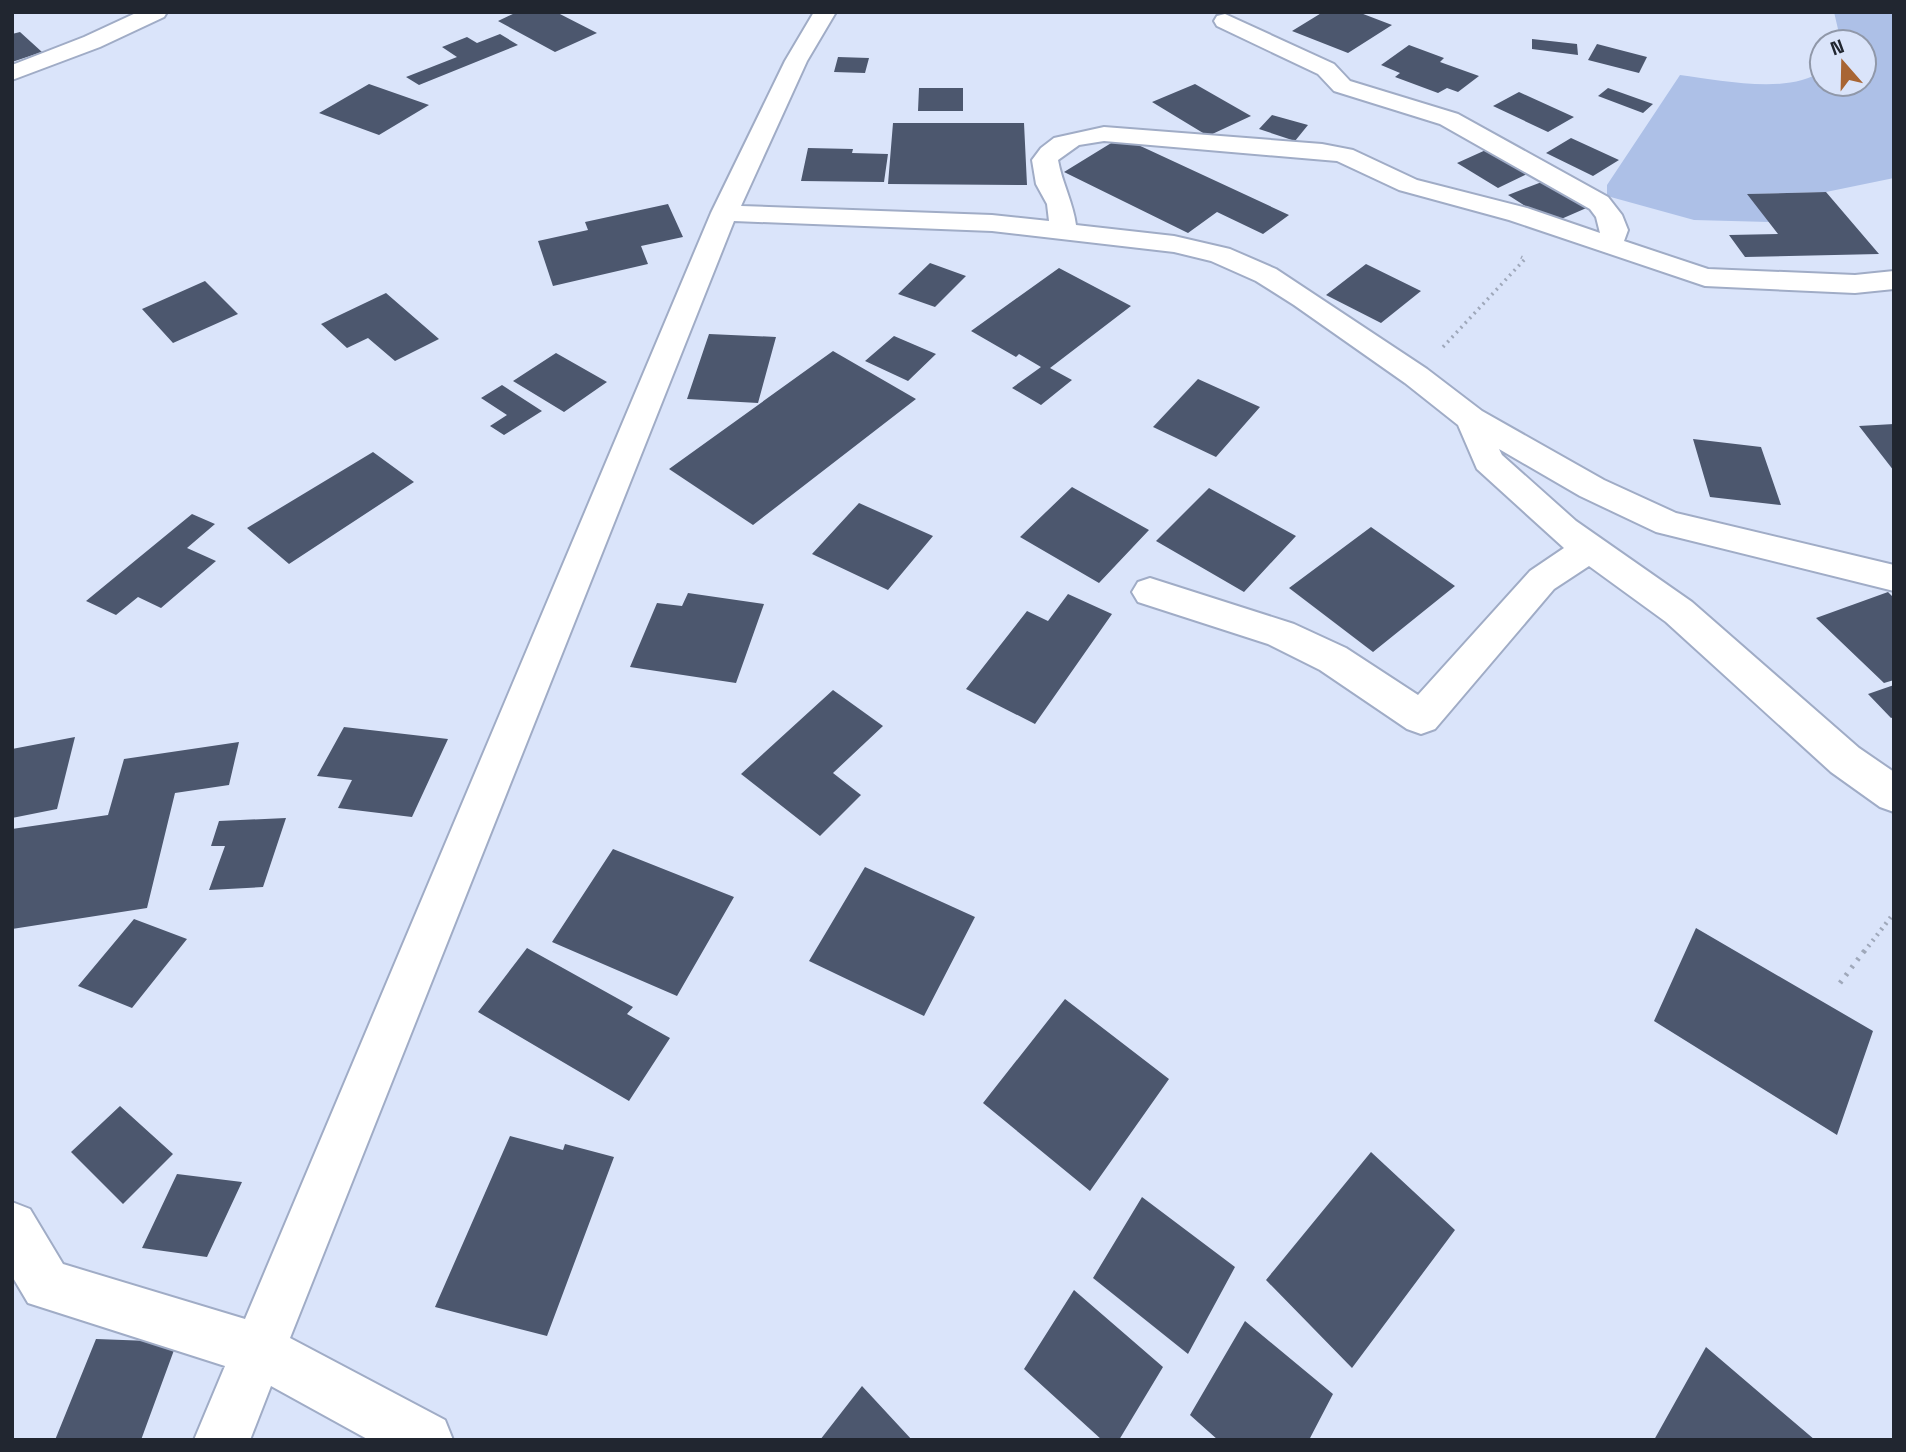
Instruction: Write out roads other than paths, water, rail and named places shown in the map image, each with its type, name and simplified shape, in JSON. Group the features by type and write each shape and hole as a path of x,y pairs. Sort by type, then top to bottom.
{"street":[{"path":"12,73 92,42 156,12"},
{"path":"222,1440 724,213 796,61 825,12"},
{"path":"1225,22 1326,69 1342,86 1449,119 1598,203 1609,215 1615,230 1609,245"},
{"path":"1063,231 1060,204 1049,184 1045,160 1053,148 1075,137 1104,134 1344,155 1408,185 1518,214 1705,277 1856,284 1894,280"},
{"path":"724,213 992,223 1174,244 1220,255 1266,275 1416,376 1471,419 1592,488 1668,523 1894,578"},
{"path":"1471,419 1488,461 1564,530 1679,612 1844,760 1894,795"},
{"path":"1150,592 1280,634 1333,659 1422,718 1542,580 1590,548"},
{"path":"12,1227 46,1285 258,1350 425,1440"}]}
